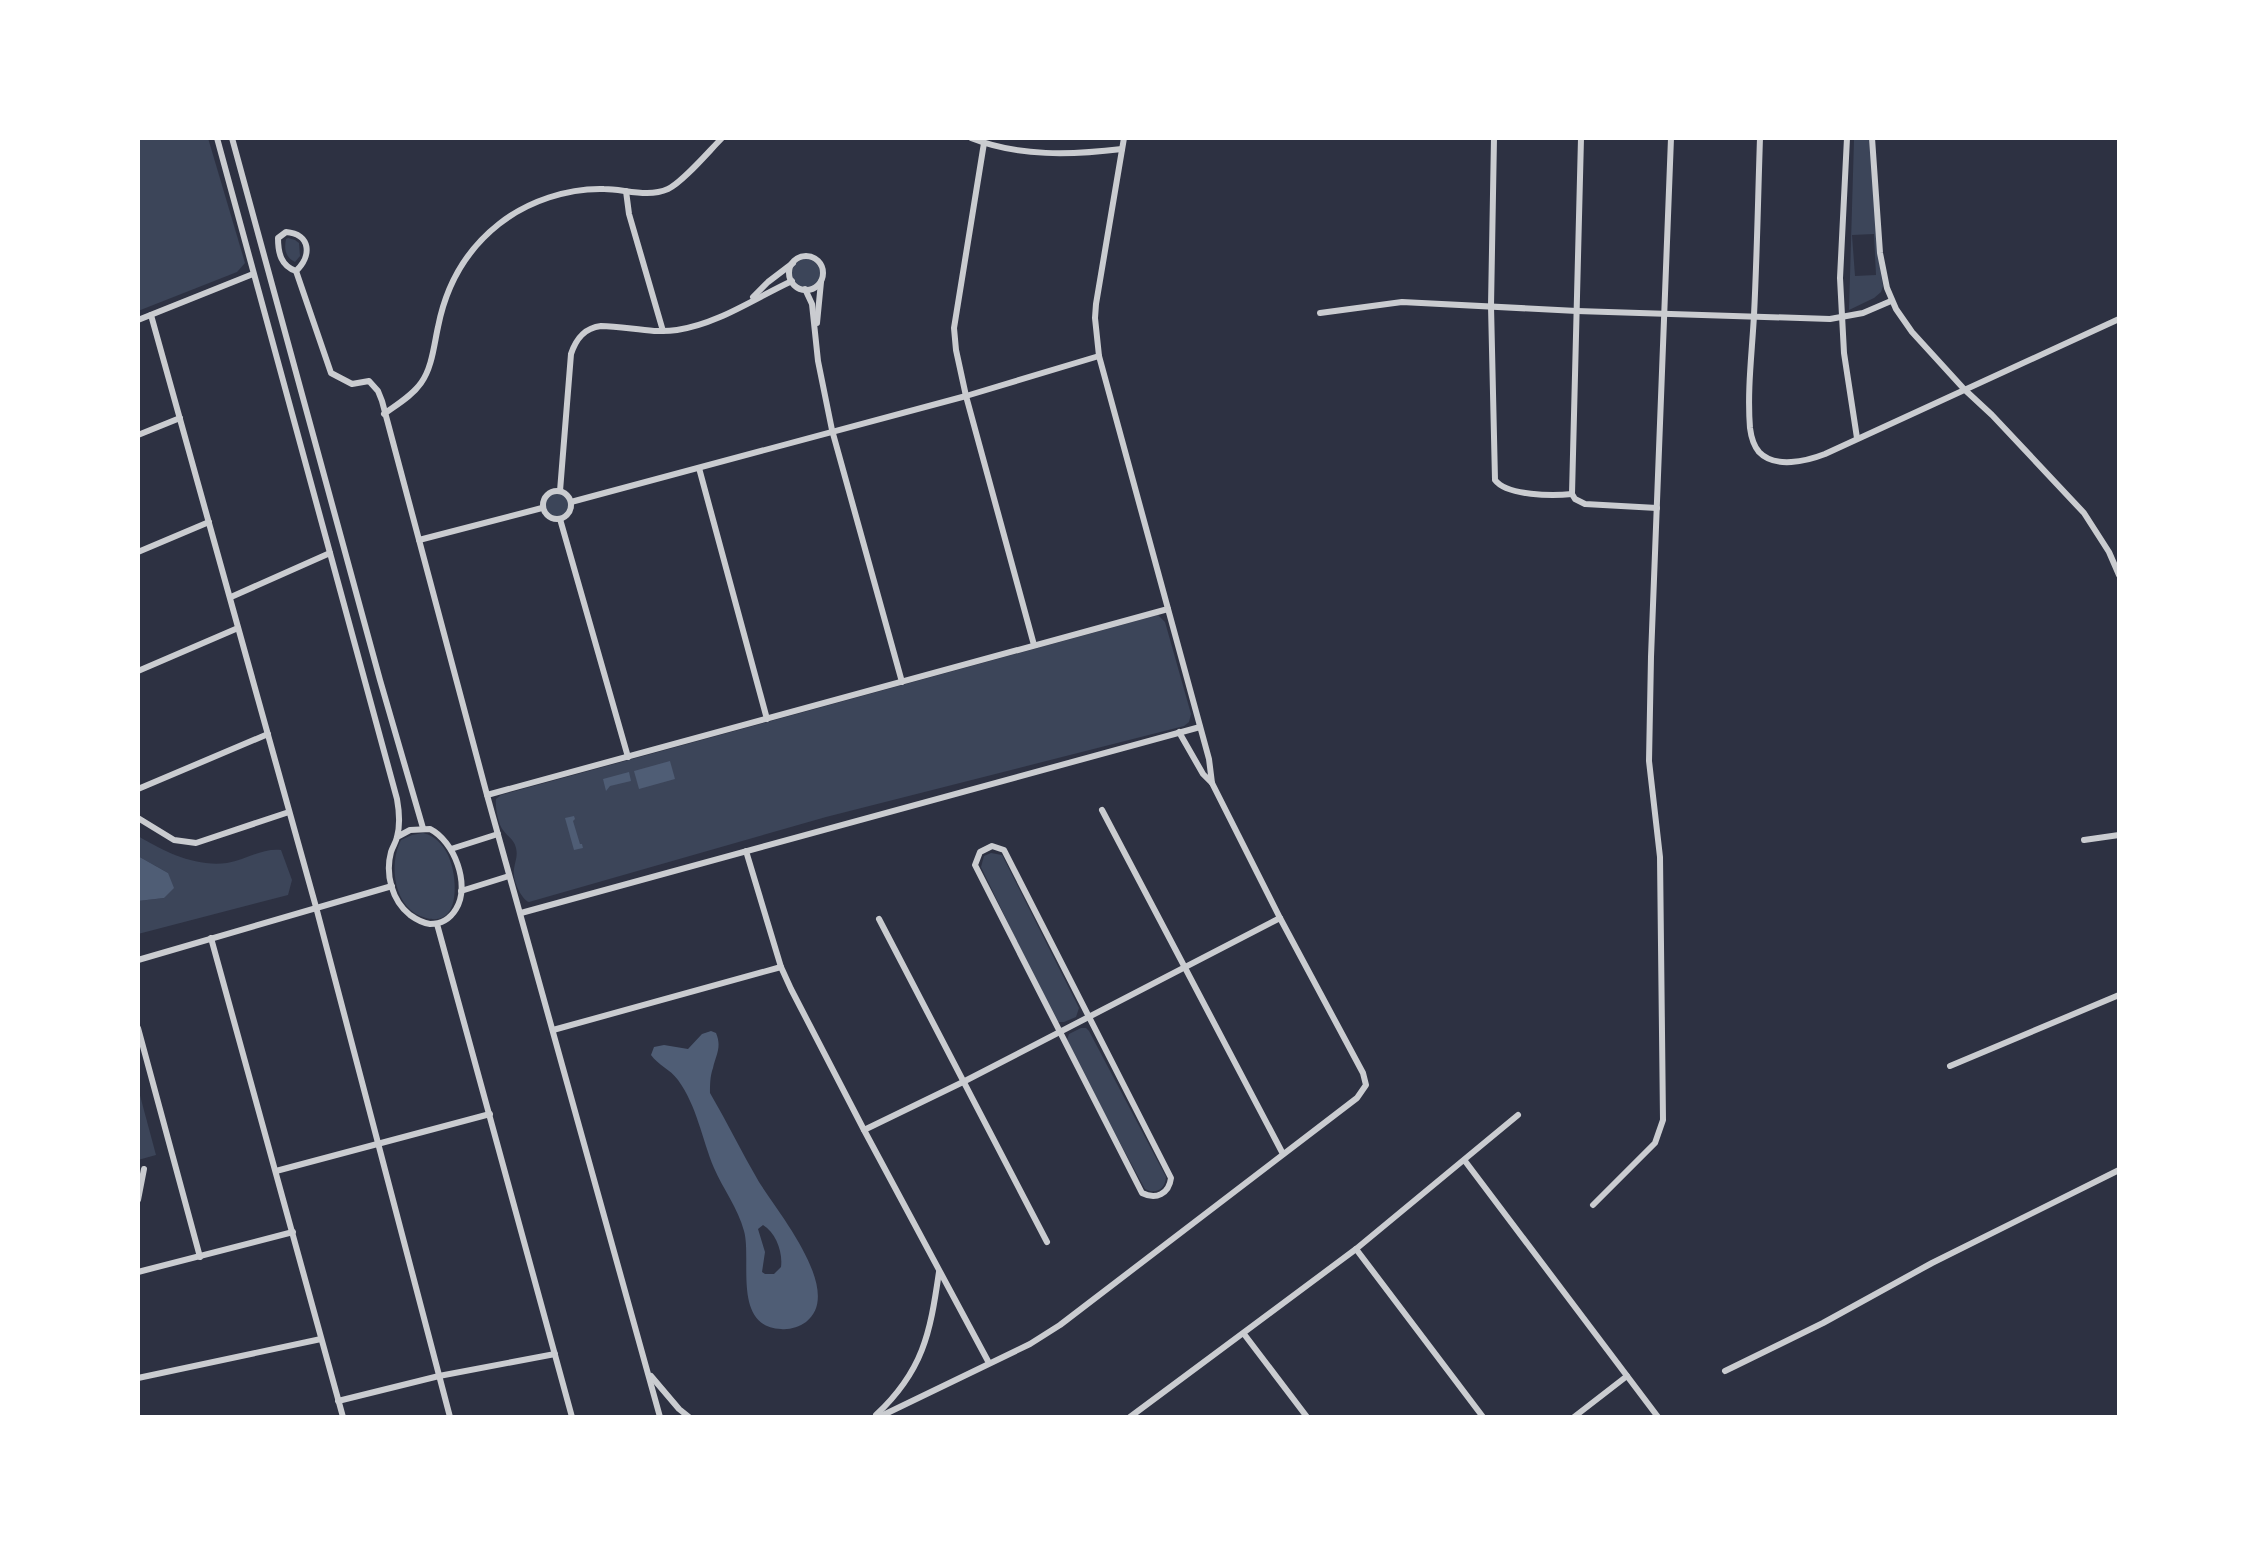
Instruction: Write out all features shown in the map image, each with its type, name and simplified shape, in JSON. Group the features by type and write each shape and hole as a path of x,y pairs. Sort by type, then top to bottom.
{"street":[{"path":"217,138 397,799 397,837 389,863 392,886 404,911 424,923 437,924 449,918 455,911 461,891 452,849 435,832 423,828 410,830 397,837"},
{"path":"232,138 423,828"},
{"path":"384,414 422,382 429,366 439,318 452,282 471,252 508,217 555,196 584,190 659,192 671,187 722,138"},
{"path":"971,138 984,143 1040,153 1082,154 1122,149"},
{"path":"1124,138 1096,303 1096,341 1212,770 1212,783"},
{"path":"1494,138 1490,306 1494,475 1498,485 1513,490 1572,494"},
{"path":"1581,138 1572,494 1575,499 1585,504 1657,508"},
{"path":"1593,1205 1655,1143 1663,1120 1661,870 1649,761 1671,138"},
{"path":"1760,138 1750,367 1750,427 1753,441 1760,453 1778,461 1802,460 1825,454 2119,318"},
{"path":"1847,138 1840,278 1841,318 1857,438"},
{"path":"1872,138 1880,253 1891,301 1905,323 1964,389 2084,513 2109,552 2119,575"},
{"path":"984,143 954,340 966,396 1034,645"},
{"path":"626,191 629,215 663,331"},
{"path":"286,232 297,233 304,238 307,253 303,264 296,271 289,269 278,251 278,238 286,232"},
{"path":"244,243 260,238"},
{"path":"750,301 793,262 802,257 816,259 823,271 816,339"},
{"path":"793,262 790,272 792,281 798,287 814,288 821,281"},
{"path":"296,271 331,373 352,384 364,380 370,382 381,397 487,796 660,1417"},
{"path":"138,320 253,274"},
{"path":"256,285 271,281"},
{"path":"560,491 571,354 578,338 587,330 596,327 663,331 707,323 792,281"},
{"path":"806,289 812,304 818,361 832,430 902,682"},
{"path":"1320,313 1402,302 1577,311 1841,318 1863,313 1891,301"},
{"path":"151,315 316,907 450,1417"},
{"path":"571,502 966,396 1099,356"},
{"path":"138,435 180,418"},
{"path":"699,468 766,719"},
{"path":"560,491 567,495 571,502 567,515 560,519 550,518 542,508 547,495 560,491"},
{"path":"419,540 542,508"},
{"path":"560,519 628,757"},
{"path":"138,552 209,522"},
{"path":"231,597 330,553"},
{"path":"487,796 1168,608"},
{"path":"138,671 238,628"},
{"path":"521,913 1200,727"},
{"path":"877,1417 1030,1344 1060,1325 1363,1091 1366,1079 1212,783 1203,774 1179,733"},
{"path":"138,789 268,734"},
{"path":"1102,810 1283,1154"},
{"path":"138,818 174,841 196,843 289,811"},
{"path":"452,849 498,834"},
{"path":"2084,840 2119,835"},
{"path":"992,846 1004,850 1090,1018 1171,1178 1170,1185 1161,1195 1155,1197 1142,1193 975,864 980,852 985,848 992,846"},
{"path":"746,851 781,967 864,1130 989,1363"},
{"path":"461,891 509,876"},
{"path":"138,960 392,886"},
{"path":"864,1130 1090,1018 1280,918"},
{"path":"879,919 1047,1242"},
{"path":"437,924 572,1417"},
{"path":"211,938 343,1417"},
{"path":"553,1030 781,967"},
{"path":"1950,1066 2119,995"},
{"path":"138,1028 200,1257"},
{"path":"276,1171 489,1114"},
{"path":"1134,1416 1356,1249 1518,1115"},
{"path":"1465,1161 1658,1417"},
{"path":"138,1200 144,1168"},
{"path":"1725,1371 1823,1323 1944,1256 2119,1170"},
{"path":"138,1272 293,1233"},
{"path":"1356,1249 1483,1417"},
{"path":"877,1417 911,1375 925,1345 933,1315 939,1272"},
{"path":"1244,1334 1307,1417"},
{"path":"138,1378 321,1339"},
{"path":"338,1401 439,1376 555,1354"},
{"path":"648,1372 689,1417"},
{"path":"1574,1417 1627,1376"}],"shaded area":[{"path":"138,138 208,138 245,263 237,272 138,311"},
{"path":"1870,139 1883,286 1874,298 1849,310 1854,140","holes":["1874,234 1876,275 1855,276 1852,235"]},
{"path":"288,238 299,243 300,256 295,262 286,252 285,243"},
{"path":"806,259 816,263 820,273 816,283 806,287 796,283 792,273 796,263"},
{"path":"557,493 566,496 569,505 566,514 557,517 548,514 545,505 548,496"},
{"path":"1158,615 1165,622 1191,714 1189,722 1184,726 826,817 529,902 518,888 514,878 516,848 501,827 497,815 496,799 501,795"},
{"path":"670,761 675,779 639,789 634,771"},
{"path":"629,772 631,781 610,786 606,791 603,779"},
{"path":"574,816 573,821 583,848 574,850 565,818"},
{"path":"423,833 441,844 453,871 454,901 445,916 437,919 426,918 407,906 401,896 395,874 397,850 401,840"},
{"path":"138,836 170,853 203,863 227,863 267,851 281,850 292,880 288,895 138,934 138,901 164,898 168,873 138,856"},
{"path":"991,853 1002,855 1079,1008 1076,1017 1064,1022 1055,1020 981,867 984,856"},
{"path":"138,856 168,873 174,888 164,898 138,901"},
{"path":"1081,1028 1089,1031 1166,1177 1159,1190 1145,1189 1066,1043 1069,1034"},
{"path":"711,1031 716,1033 718,1043 710,1093 759,1182 792,1231 813,1272 818,1292 816,1309 806,1322 794,1328 781,1329 766,1325 756,1317 747,1290 746,1243 741,1223 714,1168 685,1090 675,1076 651,1055 654,1047 664,1045 688,1049 702,1034","holes":["763,1225 778,1243 781,1255 781,1267 774,1274 762,1272 765,1252 758,1229"]},
{"path":"138,1088 156,1155 138,1160"}]}
